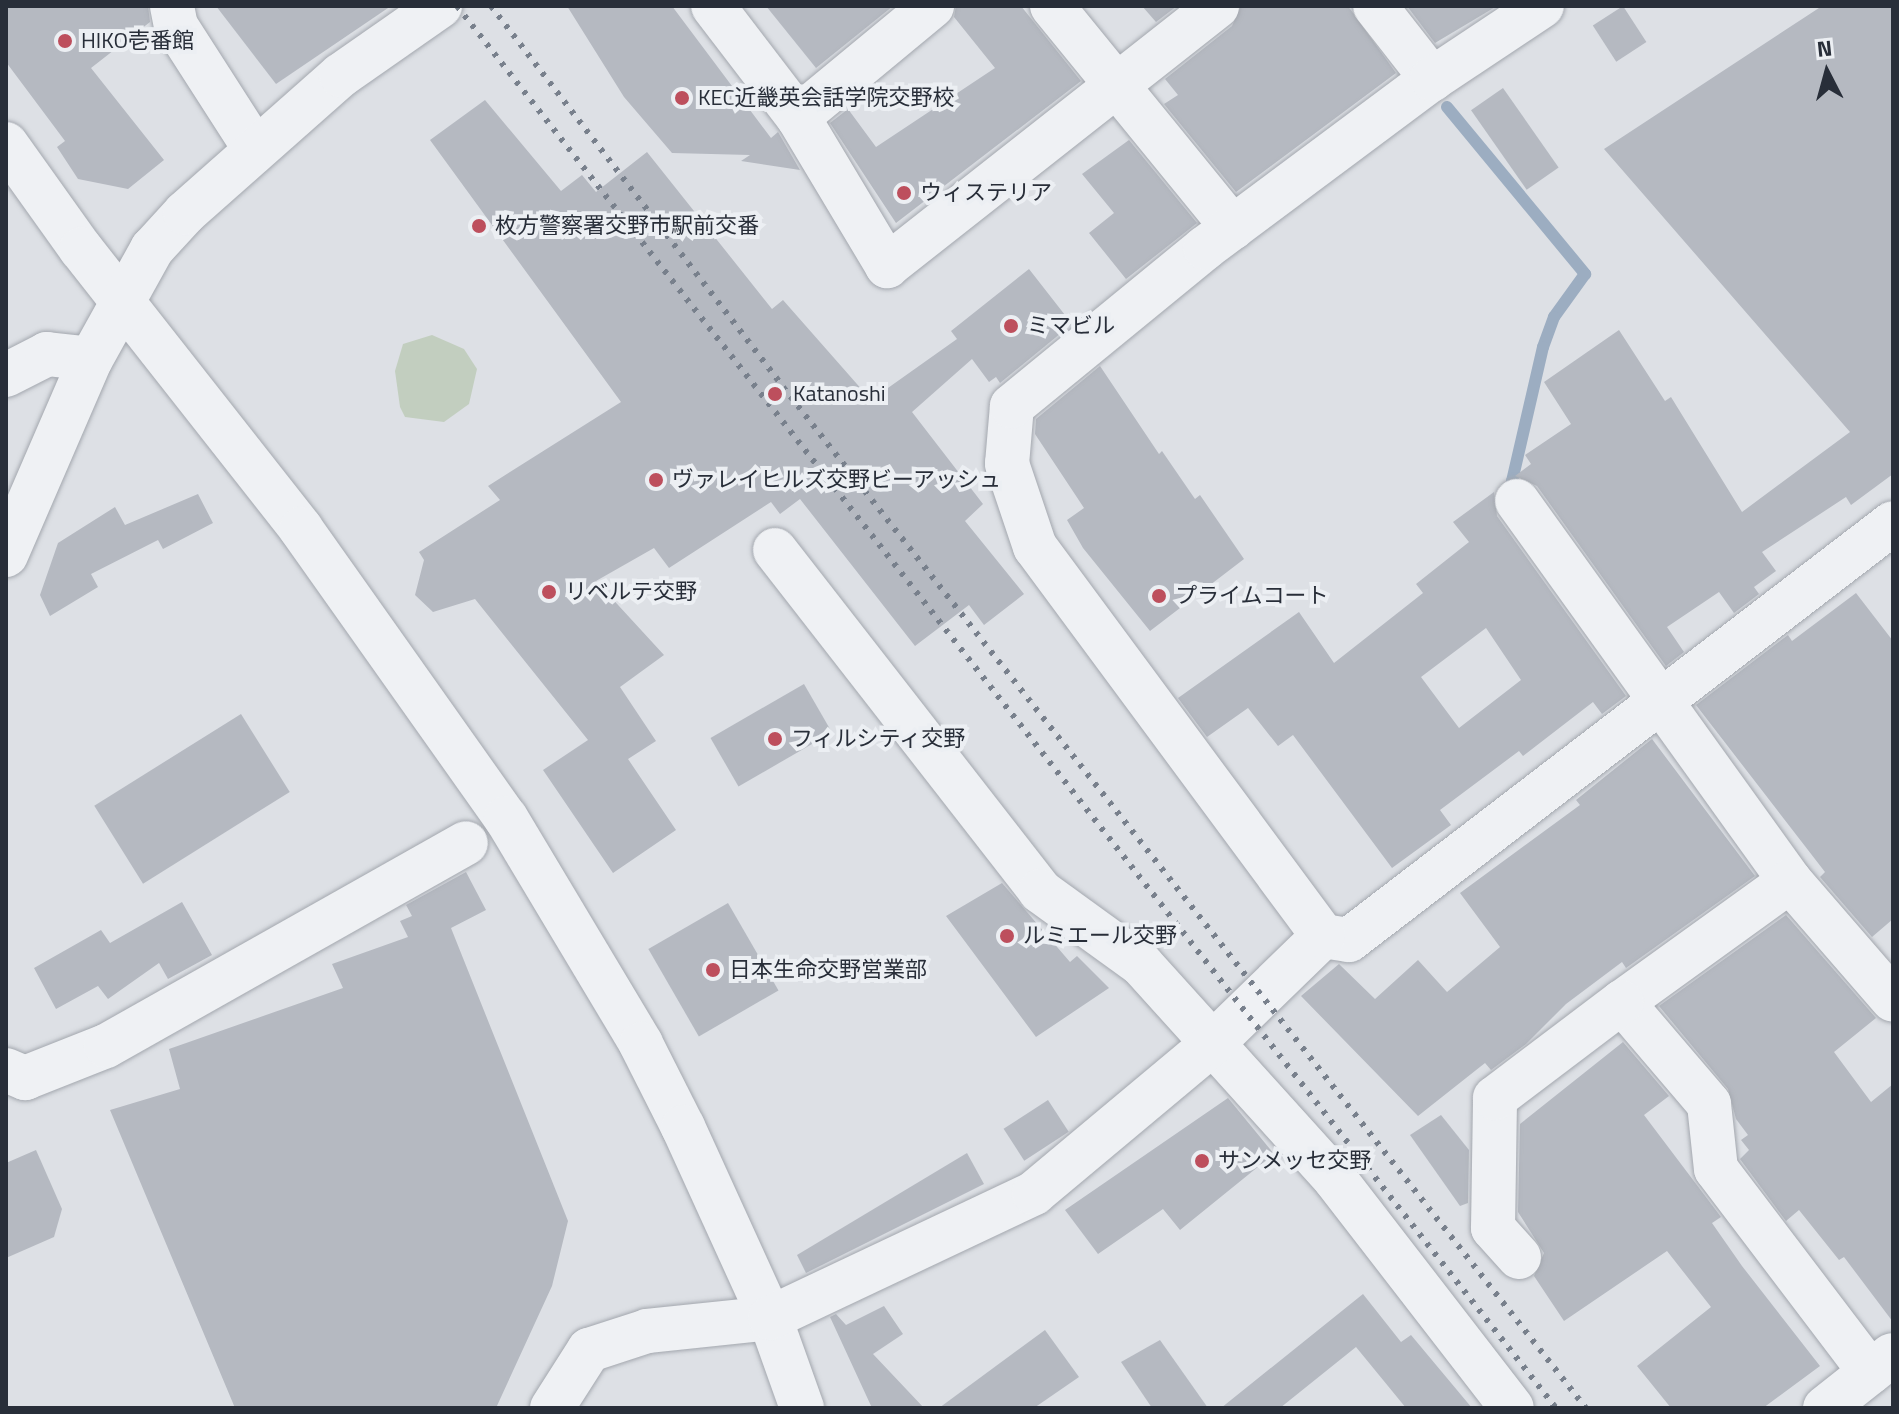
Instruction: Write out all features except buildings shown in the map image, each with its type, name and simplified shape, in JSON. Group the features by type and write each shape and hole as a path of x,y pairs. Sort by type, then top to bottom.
{"street":[{"path":"172,6 176,26 255,149"},
{"path":"6,555 91,359 121,297 152,249 255,149 341,75 440,6"},
{"path":"713,6 798,117 887,266 1217,6"},
{"path":"798,117 932,6"},
{"path":"1052,6 1233,228"},
{"path":"1375,6 1432,79"},
{"path":"1542,6 1432,79 1233,228 1012,406 1007,464 1035,547 1323,936 1349,940 1665,701 1893,523"},
{"path":"6,144 327,563 506,818 641,1044 770,1318 802,1408"},
{"path":"6,375 47,354 91,359"},
{"path":"1517,501 1665,701 1790,881 1893,1000"},
{"path":"775,550 1040,891 1141,964 1335,1179 1512,1408"},
{"path":"6,1070 25,1078 106,1046 466,843"},
{"path":"1519,1257 1493,1228 1495,1098 1790,881"},
{"path":"552,1408 589,1350 647,1331 770,1318 1034,1193 1212,1044 1323,936"},
{"path":"1622,1002 1709,1104 1716,1169 1882,1363 1825,1408"}],"green space":[{"path":"432,335 464,349 477,369 469,404 444,422 405,417 400,407 395,371 403,344"}],"waterway":[{"path":"1447,107 1585,274 1554,317 1543,347 1512,481 1520,491"}],"railway":[{"path":"457,6 1556,1408"},
{"path":"491,6 783,387 1586,1408"}],"place":[{"name":"HIKO壱番館","path":"65,41"},
{"name":"KEC近畿英会話学院交野校","path":"682,98"},
{"name":"ウィステリア","path":"904,193"},
{"name":"枚方警察署交野市駅前交番","path":"479,226"},
{"name":"ミマビル","path":"1011,326"},
{"name":"Katanoshi","path":"775,394"},
{"name":"ヴァレイヒルズ交野ビーアッシュ","path":"656,480"},
{"name":"リベルテ交野","path":"549,592"},
{"name":"プライムコート","path":"1159,596"},
{"name":"フィルシティ交野","path":"775,739"},
{"name":"ルミエール交野","path":"1007,936"},
{"name":"日本生命交野営業部","path":"713,970"},
{"name":"サンメッセ交野","path":"1202,1161"}]}
